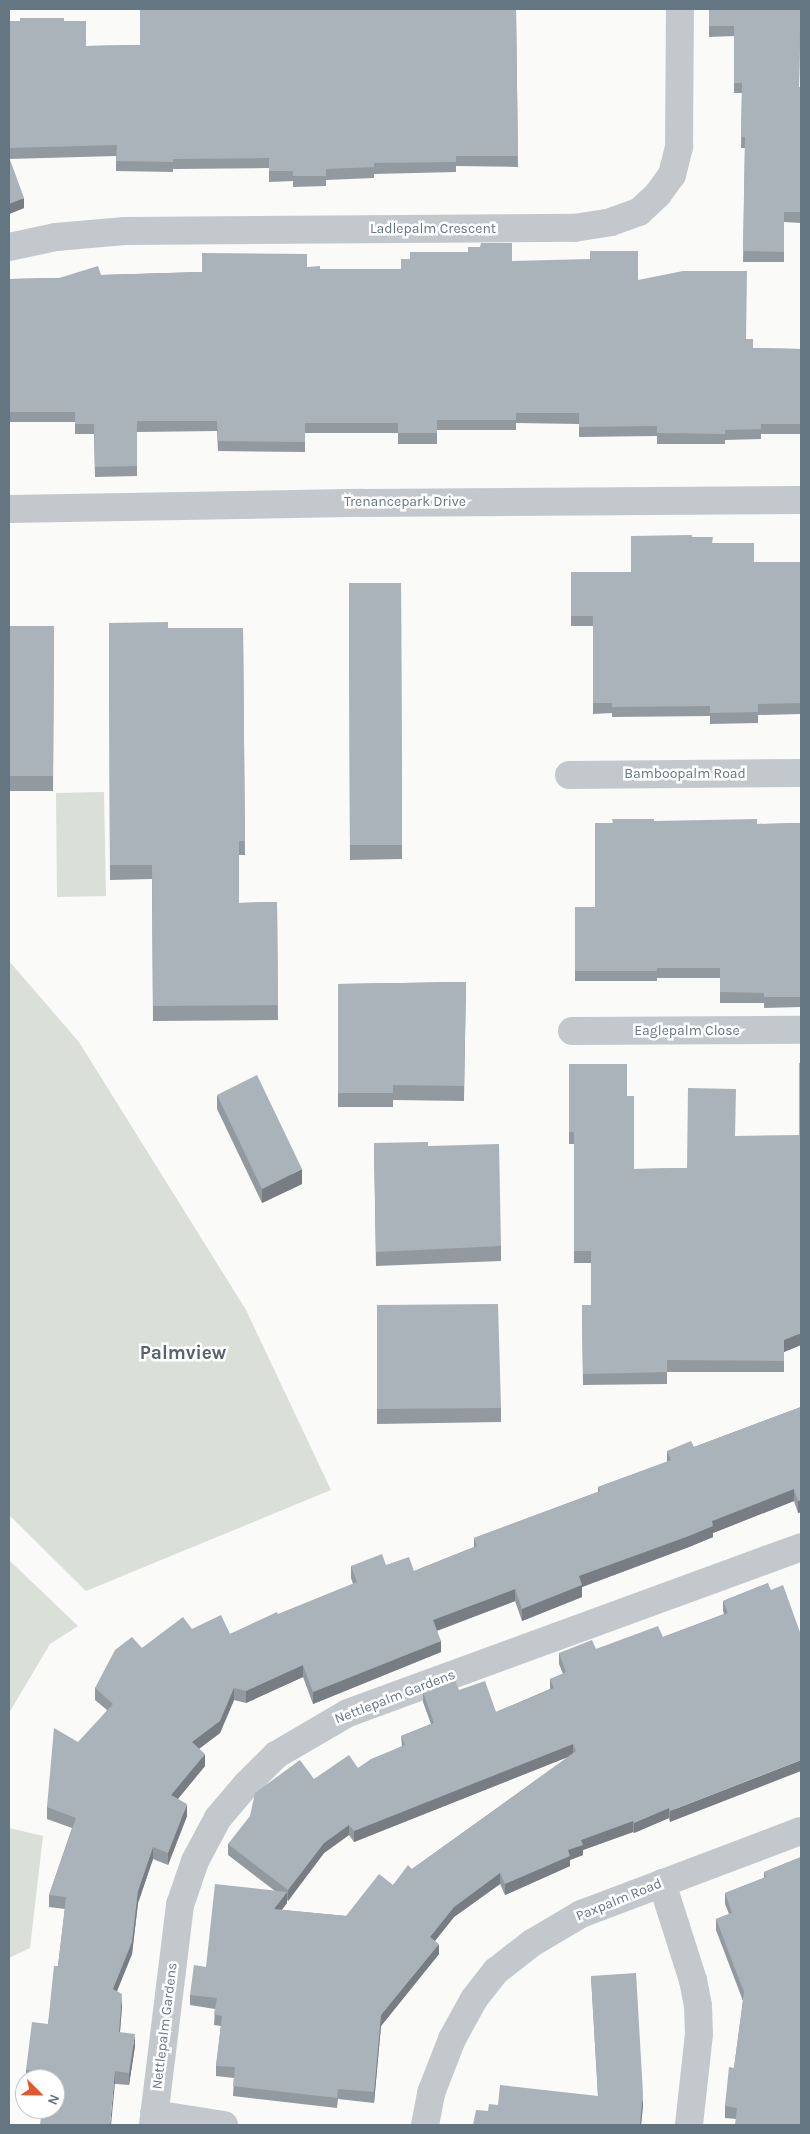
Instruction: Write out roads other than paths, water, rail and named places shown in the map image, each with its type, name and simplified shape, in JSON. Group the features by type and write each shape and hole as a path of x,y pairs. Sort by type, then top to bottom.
{"street":[{"name":"Ladlepalm Crescent","path":"9,247 56,236 125,231 574,228 611,222 639,212 658,194 672,176 679,146 680,9"},
{"name":"Trenancepark Drive","path":"9,509 371,502 801,500"},
{"name":"Bamboopalm Road","path":"569,775 801,773"},
{"name":"Eaglepalm Close","path":"572,1031 801,1030"},
{"name":"Nettlepalm Gardens","path":"224,2125 154,2120 180,1905 195,1861 218,1818 246,1785 276,1755 348,1713 801,1546"},
{"name":"Paxpalm Road","path":"425,2125 431,2093 452,2039 474,1999 496,1971 532,1943 581,1914 801,1831"},
{"path":"662,1883 693,1980 698,2006 700,2034 689,2125"}],"district":[{"name":"Palmview","path":"183,1354"}]}
